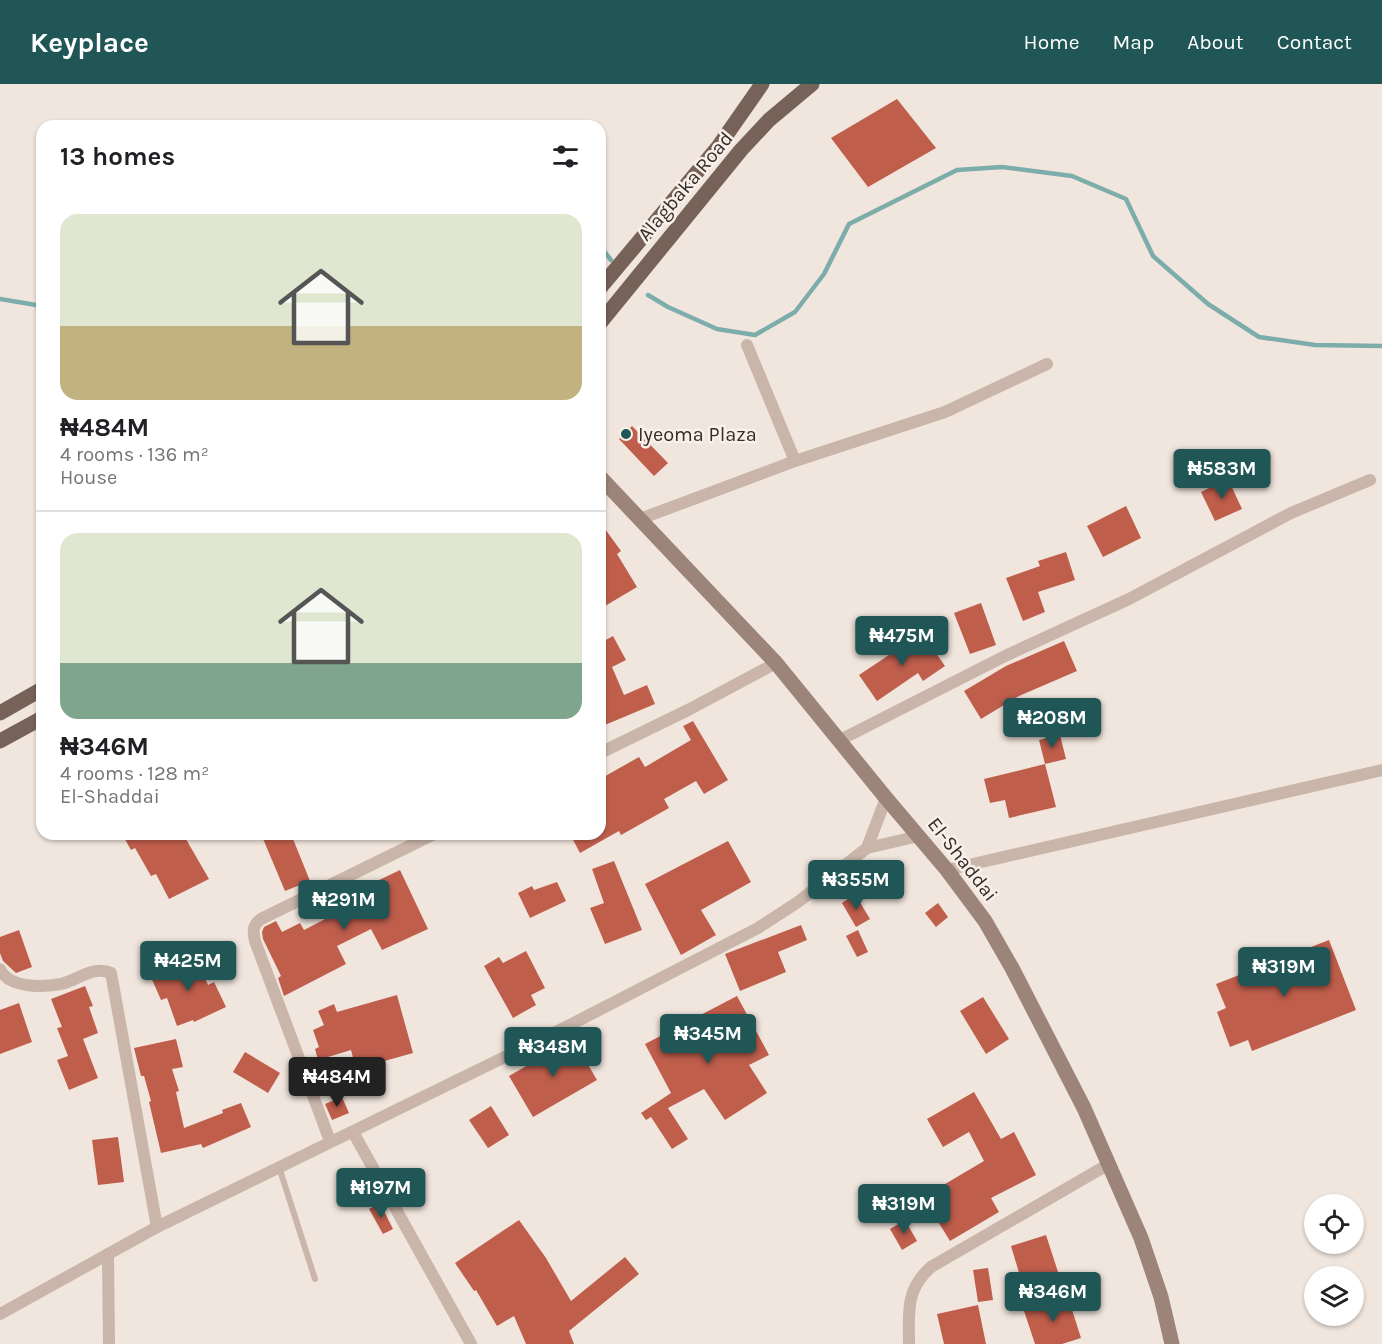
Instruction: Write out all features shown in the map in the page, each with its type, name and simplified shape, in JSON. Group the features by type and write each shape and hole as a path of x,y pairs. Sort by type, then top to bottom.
{"main road":[{"name":"Alagbaka Road","path":"606,281 718,147 762,84"},
{"name":"Alagbaka Road","path":"606,316 741,150 769,120 812,84"},
{"path":"0,713 36,692"},
{"path":"0,741 36,721"}],"street":[{"path":"747,345 795,461"},
{"path":"640,519 795,461 945,412 1047,364"},
{"path":"840,740 1005,656 1129,599 1291,513 1370,480"},
{"name":"El-Shaddai","path":"606,483 776,663 947,870 985,921 1012,968 1084,1108 1141,1238 1161,1297 1172,1344"},
{"path":"606,750 776,663"},
{"path":"947,870 1382,770"},
{"path":"867,848 886,798"},
{"path":"0,1314 157,1227 566,1027 758,928 798,902 867,848 919,836"},
{"path":"330,1141 255,941 253,930 256,922 261,919 422,840"},
{"path":"0,969 3,977 14,984 27,985 61,984 96,971 105,970 111,973 157,1227"},
{"path":"353,1132 471,1344"},
{"path":"909,1344 909,1309 912,1291 919,1278 931,1268 1108,1164"},
{"path":"108,1254 109,1344"}],"lane":[{"path":"279,1166 315,1279"}],"building":[{"path":"897,99 936,148 868,187 831,138"},
{"path":"632,426 668,463 654,476 619,439"},
{"path":"1228,479 1242,509 1215,521 1201,492"},
{"path":"1126,506 1141,538 1103,557 1087,526"},
{"path":"606,530 621,551 617,554 637,587 606,605"},
{"path":"1066,552 1075,580 1038,592 1045,612 1023,621 1006,578 1040,566 1038,561"},
{"path":"981,603 996,645 970,654 954,613"},
{"path":"922,633 945,666 923,681 918,673 877,701 859,675"},
{"path":"613,636 626,660 612,667 624,695 647,685 655,704 606,724 606,640"},
{"path":"1064,641 1077,671 1019,696 981,719 964,691 1006,666"},
{"path":"693,721 728,780 704,794 696,781 664,799 669,808 621,835 619,831 606,838 606,776 639,757 645,767 691,740 683,726"},
{"path":"1060,735 1066,759 1045,764 1039,740"},
{"path":"1045,764 1056,807 1009,818 1005,800 990,803 984,779"},
{"path":"125,840 186,840 209,879 169,899 156,874 151,876 135,848 131,850"},
{"path":"264,840 293,840 310,881 285,891"},
{"path":"573,840 603,840 580,853"},
{"path":"728,841 751,882 701,910 716,935 681,955 645,884"},
{"path":"614,861 642,930 605,944 590,908 604,903 592,869"},
{"path":"400,870 428,929 382,950 371,929 337,946 346,964 284,996 278,978 281,976 263,939 264,927 276,921 282,932 300,923 304,930 331,916 325,906"},
{"path":"557,882 566,901 530,918 518,893 532,886 534,890"},
{"path":"855,894 870,919 856,927 842,903"},
{"path":"938,903 948,917 936,927 925,913"},
{"path":"801,925 807,940 778,952 786,972 740,991 725,954"},
{"path":"19,930 32,967 16,973 3,961 0,953 0,937"},
{"path":"858,930 868,952 857,957 846,936"},
{"path":"1329,940 1356,1010 1252,1051 1248,1040 1230,1047 1217,1012 1226,1008 1216,984"},
{"path":"526,951 545,988 531,995 536,1005 513,1018 484,966 499,957 503,963"},
{"path":"195,956 208,985 214,982 226,1007 194,1022 193,1020 177,1026 167,998 161,1000 150,975"},
{"path":"85,986 93,1006 89,1007 98,1033 83,1039 98,1078 69,1090 57,1060 68,1056 57,1028 62,1027 51,999"},
{"path":"397,995 413,1053 356,1069 351,1050 318,1060 315,1049 319,1047 313,1030 324,1025 318,1011 334,1004 337,1012"},
{"path":"737,996 769,1055 749,1065 767,1093 725,1120 704,1089 668,1108 688,1139 672,1149 651,1117 646,1120 641,1113 671,1093 645,1044"},
{"path":"983,997 1009,1039 986,1054 960,1011"},
{"path":"19,1003 32,1042 0,1054 0,1010"},
{"path":"176,1039 183,1067 172,1069 179,1091 176,1092 184,1128 223,1113 222,1110 241,1103 251,1127 203,1148 201,1144 161,1153 149,1102 151,1101 144,1076 141,1076 134,1048"},
{"path":"573,1039 597,1080 533,1117 509,1076"},
{"path":"245,1052 280,1073 268,1093 233,1072"},
{"path":"974,1092 1001,1139 1014,1132 1036,1175 991,1198 999,1212 950,1241 923,1197 984,1161 969,1132 943,1147 927,1119"},
{"path":"342,1097 349,1113 332,1120 325,1104"},
{"path":"491,1106 509,1135 488,1148 469,1120"},
{"path":"118,1137 124,1182 98,1185 92,1140"},
{"path":"380,1203 393,1229 383,1234 369,1209"},
{"path":"519,1220 546,1258 571,1301 625,1257 639,1274 569,1331 574,1344 526,1344 514,1316 497,1326 476,1290 474,1291 455,1263"},
{"path":"905,1220 917,1241 902,1250 890,1229"},
{"path":"1046,1235 1059,1275 1023,1286 1011,1246"},
{"path":"988,1268 993,1300 978,1302 973,1270"},
{"path":"1068,1297 1081,1338 1062,1344 1035,1344 1024,1311"},
{"path":"978,1305 986,1344 944,1344 937,1314"}],"waterway":[{"path":"648,295 668,307 717,329 755,335 795,312 824,274 849,224 957,170 1002,167 1072,176 1126,199 1153,256 1208,304 1259,337 1315,345 1382,346"},
{"path":"606,254 611,260"},
{"path":"0,299 36,305"}],"place":[{"name":"Iyeoma Plaza","path":"626,434"}]}
